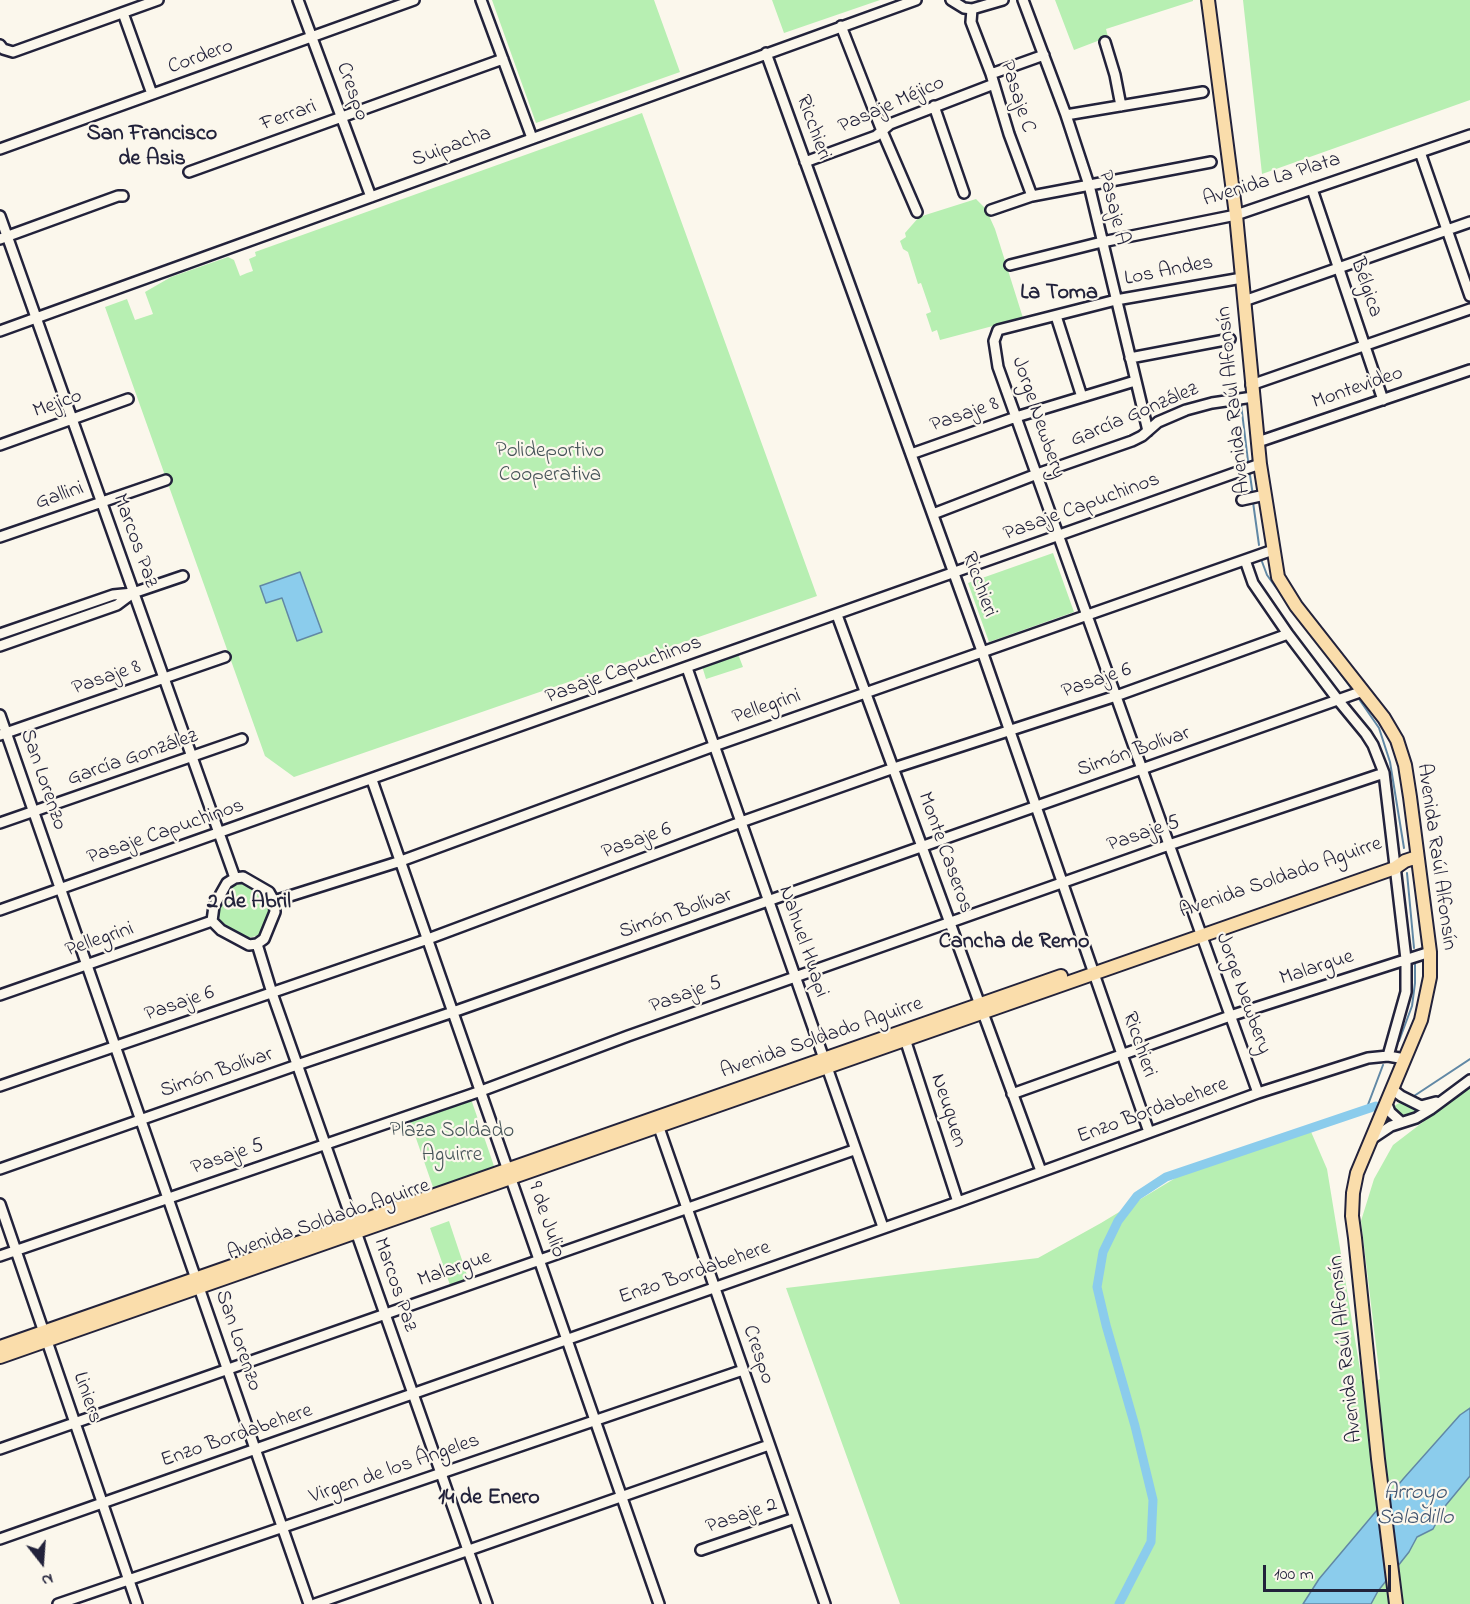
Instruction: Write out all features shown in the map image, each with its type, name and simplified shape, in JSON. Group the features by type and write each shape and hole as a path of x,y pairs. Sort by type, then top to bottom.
{"main road":[{"name":"Avenida Raúl Alfonsín","path":"1208,0 1236,215 1260,464 1253,497 1273,550 1278,577 1296,606 1384,718 1397,740 1410,797 1403,861 1430,952 1430,977 1421,1020 1357,1173 1352,1216 1396,1604"},
{"name":"Avenida Soldado Aguirre","path":"0,1357 45,1336 1403,861"},
{"name":"Avenida Soldado Aguirre","path":"0,1347 45,1336"}],"street":[{"path":"0,45 3,49 13,52 158,0"},
{"name":"Crespo","path":"298,0 371,197"},
{"name":"Cordero","path":"0,149 414,0"},
{"path":"481,0 532,138"},
{"name":"Suipacha","path":"0,331 916,0"},
{"path":"951,0 964,8 972,9 1003,0"},
{"name":"Pasaje A","path":"1023,0 1066,115 1089,185 1148,431"},
{"name":"Pasaje C","path":"972,9 971,22 1032,196"},
{"path":"123,13 152,94"},
{"path":"841,26 917,212"},
{"path":"1104,42 1115,75 1120,105"},
{"name":"Ricchieri","path":"766,53 982,651 1149,1132"},
{"name":"Pasaje Méjico","path":"805,162 876,136 890,124 1044,55"},
{"name":"Ferrari","path":"189,172 503,59"},
{"path":"1066,115 1203,92"},
{"path":"934,106 964,193"},
{"name":"Avenida La Plata","path":"1010,265 1102,242 1236,215 1470,135"},
{"path":"1420,152 1470,296"},
{"path":"991,210 1032,196 1211,162"},
{"name":"Bélgica","path":"1311,189 1383,400"},
{"path":"4,238 123,196"},
{"name":"Marcos Paz","path":"0,216 4,238 38,318 71,420 235,878"},
{"path":"1244,301 1470,222"},
{"name":"Los Andes","path":"998,330 1116,300 1242,278"},
{"name":"García González","path":"933,514 1036,474 1132,441 1158,422 1186,410 1252,391 1365,345 1470,309"},
{"path":"1056,316 1082,397"},
{"name":"Jorge Newbery","path":"998,330 994,341 998,368 1258,1093"},
{"path":"1130,358 1230,339"},
{"name":"Montevideo","path":"1258,442 1470,370"},
{"name":"Pasaje 8","path":"911,454 1016,417 1135,381"},
{"name":"Mejico","path":"0,445 128,399"},
{"name":"Pasaje Capuchinos","path":"0,910 1260,464"},
{"name":"Gallini","path":"0,537 166,480"},
{"name":"Pellegrini","path":"274,901 401,861 714,746 1273,550"},
{"path":"1245,560 1253,583 1288,634 1366,734 1384,773 1403,861 1407,959 1406,992 1388,1056"},
{"path":"0,634 113,595 133,593 183,576"},
{"path":"0,646 117,605 133,593"},
{"name":"Monte Caseros","path":"837,615 1041,1171"},
{"name":"Pasaje 6","path":"0,1086 428,939 741,822 894,768 1116,696 1288,634"},
{"name":"Pasaje 8","path":"3,734 225,657"},
{"name":"Nahuel Huapi","path":"687,668 826,1063 854,1150 883,1227"},
{"name":"Simón Bolívar","path":"0,1169 1363,691"},
{"name":"San Lorenzo","path":"0,715 3,734 34,812 309,1604"},
{"name":"García González","path":"0,823 242,739"},
{"name":"Pasaje 5","path":"0,1256 481,1090 795,976 1169,845 1384,773"},
{"name":"9 de Julio","path":"372,780 659,1604"},
{"path":"243,877 269,892 274,901 274,912 264,939 257,944 249,945 221,930 212,921 214,906 227,883 235,878 243,877"},
{"name":"Pellegrini","path":"0,995 212,921"},
{"name":"Marcos Paz","path":"257,944 297,1065 487,1604"},
{"name":"Malargue","path":"1012,1094 1230,1016 1430,952"},
{"name":"Neuquen","path":"904,1036 958,1202"},
{"name":"Enzo Bordabehere","path":"0,1539 958,1202 1258,1093 1368,1058 1388,1056 1405,1059"},
{"path":"1369,1141 1391,1126 1416,1118 1431,1109 1470,1080"},
{"path":"1392,1089 1421,1106 1441,1100"},
{"path":"1386,1102 1390,1112 1401,1122"},
{"name":"Crespo","path":"658,1122 825,1604"},
{"name":"Malargue","path":"0,1449 854,1150"},
{"name":"Liniers","path":"0,1204 137,1604"},
{"name":"Virgen de los Ángeles","path":"58,1604 743,1370"},
{"path":"315,1604 770,1445"},
{"name":"Pasaje 2","path":"701,1550 795,1518"}],"green space":[{"path":"492,0 654,0 680,72 536,123"},
{"path":"772,0 880,0 784,33"},
{"path":"1055,0 1193,1 1106,29 1108,37 1074,50"},
{"path":"1243,0 1470,0 1470,100 1262,174"},
{"name":"Polideportivo Cooperativa","path":"642,113 817,596 294,777 265,756 105,307 127,299 135,320 153,314 145,292 171,277 228,257 234,260 240,276 253,271 249,259 256,256 255,252"},
{"path":"976,199 986,209 995,229 1023,318 940,340 937,330 932,332 926,314 931,312 921,283 918,284 908,252 903,249 900,241 906,237 905,233 919,217"},
{"path":"1053,553 1074,612 989,642 968,583"},
{"path":"738,654 743,667 706,679 702,666"},
{"path":"242,883 263,893 269,909 260,935 248,938 221,924 218,911 229,888"},
{"path":"1470,1086 1470,1408 1460,1415 1404,1478 1319,1579 1303,1604 900,1604 786,1288 1038,1258 1187,1171 1309,1127 1327,1169 1363,1388 1380,1379 1361,1221 1374,1179 1393,1145"},
{"name":"Plaza Soldado Aguirre","path":"471,1099 495,1169 434,1190 410,1121"},
{"path":"1401,1102 1422,1111 1405,1117 1399,1116 1394,1106"},
{"path":"449,1221 468,1278 450,1285 430,1228"},
{"path":"1470,1476 1470,1604 1371,1604 1378,1591 1409,1552 1417,1537 1433,1529 1446,1505"}],"water":[{"path":"300,572 322,632 297,641 282,598 266,603 260,586"},
{"name":"Arroyo Saladillo","path":"1470,1408 1470,1476 1446,1505 1433,1529 1417,1537 1409,1552 1378,1591 1371,1604 1303,1604 1319,1579 1404,1478 1460,1415"}],"waterway":[{"path":"1241,404 1248,461"},
{"path":"1250,475 1253,496"},
{"path":"1253,502 1259,545"},
{"path":"1261,559 1267,575 1285,600"},
{"path":"1314,638 1351,688"},
{"path":"1359,699 1379,728 1390,762 1404,848"},
{"path":"1407,873 1414,948"},
{"path":"1399,1041 1412,1006 1415,959"},
{"path":"1414,1096 1470,1059"},
{"path":"1366,1110 1383,1065"},
{"path":"1119,1604 1151,1542 1153,1500 1097,1287 1103,1252 1118,1221 1137,1196 1166,1177 1376,1106"}],"district":[{"name":"San Francisco de Asis","path":"152,148"},
{"name":"La Toma","path":"1059,294"},
{"name":"2 de Abril","path":"249,903"},
{"name":"Cancha de Remo","path":"1014,943"},
{"name":"14 de Enero","path":"489,1499"}]}
